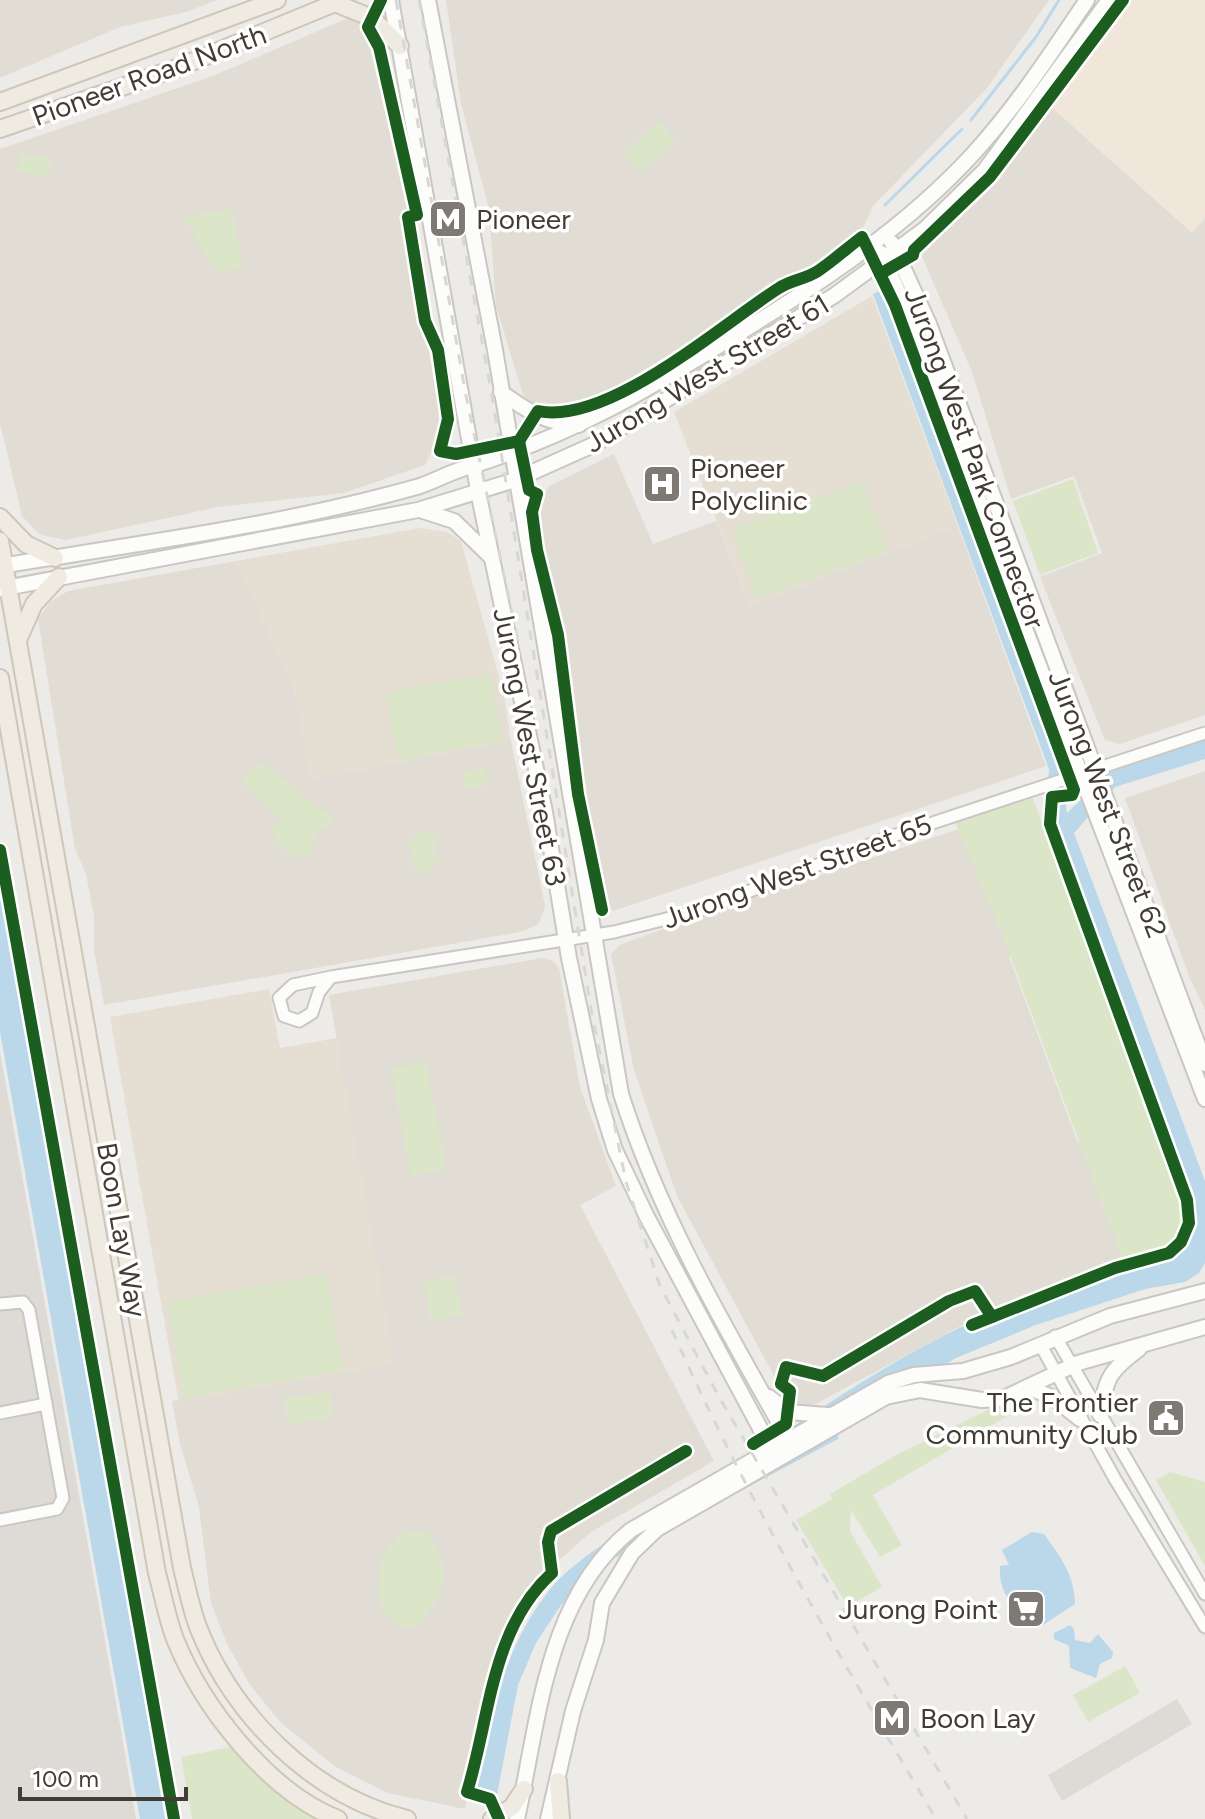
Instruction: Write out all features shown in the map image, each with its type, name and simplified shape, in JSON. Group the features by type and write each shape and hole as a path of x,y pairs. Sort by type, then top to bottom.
{"main road":[{"name":"Pioneer Road North","path":"0,102 277,0"},
{"name":"Pioneer Road North","path":"0,129 177,68 339,2"},
{"path":"339,2 372,18 400,46"},
{"path":"0,517 26,544 55,558"},
{"name":"Boon Lay Way","path":"0,541 4,588 17,641 182,1568 198,1626 217,1666 248,1712 285,1752 332,1789 407,1819"},
{"path":"17,641 34,604 59,577"},
{"name":"Boon Lay Way","path":"0,678 157,1573 174,1637 197,1685 229,1731 268,1774 338,1819"},
{"path":"558,1781 561,1819"},
{"path":"492,1819 512,1807 524,1789"}],"street":[{"name":"Jurong West Street 63","path":"391,0 480,493 545,812 587,1050 615,1150 699,1318 774,1453"},
{"name":"Jurong West Street 63","path":"428,0 501,392 621,1094 640,1156 664,1209 791,1444"},
{"name":"Jurong West Street 61","path":"2,566 367,499 423,485 584,425 663,383 820,285 879,238 985,140 1018,100 1087,0"},
{"name":"Jurong West Street 61","path":"4,588 418,510 515,480 626,427 835,295 925,229 985,170 1109,0"},
{"name":"Jurong West Street 62","path":"879,238 891,254 1011,592 1089,770 1205,1064"},
{"path":"501,392 534,417 562,425 584,425"},
{"path":"418,510 454,521 493,561"},
{"name":"Jurong West Street 65","path":"331,977 306,1018 290,1020 284,1016 279,998 285,989 331,977 566,940 698,911 870,844 1205,733"},
{"name":"Jurong West Street 62","path":"1089,770 1205,1099"},
{"path":"791,1444 829,1415 888,1383 914,1375 963,1371 1150,1304 1203,1291"},
{"path":"0,1304 23,1302 27,1305 62,1505 0,1520"},
{"path":"517,1819 554,1654 577,1592 597,1562 631,1530 886,1397 920,1390 982,1400 1002,1399 1072,1366 1205,1327"},
{"path":"1055,1336 1205,1594"},
{"path":"1100,1415 1103,1396 1116,1364 1149,1342"},
{"path":"1040,1344 1080,1419 1205,1627"},
{"path":"758,1386 788,1412 829,1415"},
{"path":"1027,1387 1052,1397 1080,1419"},
{"path":"0,1413 46,1404"},
{"path":"548,1819 602,1603 621,1567 657,1529 774,1453"}],"shaded area":[{"path":"0,0 217,0 186,12 120,27 0,78"},
{"path":"446,0 1049,0 987,88 873,206 858,238 756,297 644,379 557,419 537,412 523,395 496,306 489,209 461,104"},
{"path":"1123,0 1205,0 1205,218 1192,233 1050,106"},
{"path":"348,18 366,26 375,40 405,163 420,246 419,285 442,431 425,465 344,493 218,507 66,540 40,535 22,516 0,423 0,149 213,76"},
{"path":"1050,106 1192,232 1205,218 1205,715 1120,744 1105,740 1040,577 1102,553 1074,476 1011,499 972,372 920,252"},
{"path":"872,296 958,526 750,606 674,412"},
{"path":"614,454 653,544 716,521 750,606 958,526 1046,766 613,911 601,901 574,750 570,683 534,516 549,486"},
{"path":"420,528 447,532 461,541 504,695 511,741 310,779 295,690 236,561"},
{"path":"236,561 295,690 310,779 511,741 545,906 539,924 520,932 104,1005 94,949 94,917 86,874 75,849 38,619 50,602 68,591"},
{"path":"1205,771 1205,1010 1189,976 1125,798"},
{"path":"971,825 1019,953 1009,957 1078,1143 1089,1140 1134,1262 1000,1305 795,1415 677,1196 634,1070 611,954 620,945 705,913"},
{"path":"542,958 553,961 559,968 580,1087 616,1186 580,1205 714,1461 591,1532 549,1569 532,1592 516,1615 494,1666 465,1809 388,1793 336,1767 281,1723 250,1685 227,1644 211,1603 199,1507 180,1444 172,1401 393,1362 329,995"},
{"path":"269,989 280,1048 337,1038 395,1364 179,1403 110,1017"},
{"path":"0,1052 120,1725 136,1819 0,1819"},
{"path":"1177,1699 1192,1724 1062,1801 1048,1775"}],"green space":[{"path":"658,121 676,140 640,173 623,154"},
{"path":"21,153 51,159 48,178 17,171"},
{"path":"232,208 243,268 217,273 184,218"},
{"path":"1073,479 1098,553 1040,575 1013,501"},
{"path":"863,482 888,551 757,599 732,529"},
{"path":"490,674 502,740 398,760 386,692"},
{"path":"260,762 335,820 330,821 331,826 316,829 310,854 296,855 284,851 276,841 273,827 282,819 243,786 247,771 256,769"},
{"path":"485,768 489,785 465,789 462,772"},
{"path":"1032,796 1188,1209 1188,1221 1179,1243 1146,1258 1124,1263 1002,934 955,822"},
{"path":"420,832 431,833 439,840 433,844 435,855 443,857 429,871 418,871 407,863 414,858 412,849 406,843"},
{"path":"426,1062 446,1169 411,1176 391,1069"},
{"path":"326,1274 343,1370 184,1398 167,1302"},
{"path":"454,1276 462,1315 431,1321 424,1281"},
{"path":"329,1392 333,1417 288,1424 284,1399"},
{"path":"1022,1393 1033,1401 873,1495 902,1545 880,1557 851,1510 850,1531 882,1587 848,1607 796,1520 832,1499 830,1494 898,1454"},
{"path":"1170,1472 1205,1482 1205,1566 1156,1480"},
{"path":"412,1531 426,1533 435,1546 443,1570 443,1581 435,1604 417,1626 400,1626 381,1605 378,1576 389,1548 399,1537"},
{"path":"1125,1666 1140,1693 1088,1722 1073,1695"},
{"path":"235,1746 322,1819 192,1819 181,1757"}],"water":[{"path":"883,289 1060,762 1067,813 1110,772 1205,741 1205,759 1115,787 1074,833 1205,1181 1205,1263 1199,1273 1185,1282 1145,1289 1036,1325 956,1358 838,1427 838,1439 607,1562 561,1605 536,1643 518,1685 495,1805 475,1800 507,1665 531,1616 562,1576 580,1561 917,1350 1037,1295 1166,1257 1184,1240 1189,1227 1191,1213 1188,1198 1045,824 1049,769 873,294"},
{"path":"0,870 165,1819 140,1819 0,1032"},
{"path":"1032,1532 1044,1534 1056,1550 1066,1567 1074,1594 1075,1604 1043,1625 1037,1611 1028,1618 1011,1603 1003,1589 1000,1574 1000,1566 1009,1565 1002,1550"},
{"path":"1070,1625 1074,1629 1075,1640 1090,1643 1098,1634 1113,1652 1112,1658 1100,1664 1096,1678 1070,1668 1069,1646 1054,1639 1054,1633"}],"waterway":[{"path":"971,120 1036,37 1059,0"},
{"path":"885,205 962,129"}],"railway":[{"path":"396,0 466,396 518,641"},
{"path":"419,0 491,390 591,1009 626,1182 660,1286 719,1397 967,1819"},
{"path":"672,1330 763,1517 830,1639 936,1819"}],"cycle path":[{"name":"Jurong West Park Connector","path":"381,0 368,27 379,47 417,215 408,217 425,321 438,350 448,419 440,451 456,454 519,441 538,411 566,411 597,403 630,388 696,347 779,288 818,271 862,237 895,305 1074,790 1072,795 1052,797 1050,824 1187,1200 1189,1223 1181,1242 1169,1253 1115,1268 972,1325"},
{"path":"880,274 913,255 914,250 990,177 1123,0"},
{"path":"519,441 529,490 537,494 532,512 537,550 558,635 578,794 602,910"},
{"path":"0,850 174,1819"},
{"path":"753,1444 786,1424 790,1391 781,1384 786,1367 823,1376 949,1301 975,1291 992,1317"},
{"path":"499,1819 490,1799 467,1792 504,1647 532,1595 552,1573 548,1542 551,1531 686,1451"}],"place":[{"name":"Pioneer","path":"448,219"},
{"name":"Pioneer Polyclinic","path":"662,484"},
{"name":"The Frontier Community Club","path":"1166,1418"},
{"name":"Jurong Point","path":"1026,1609"},
{"name":"Boon Lay","path":"892,1718"}]}
